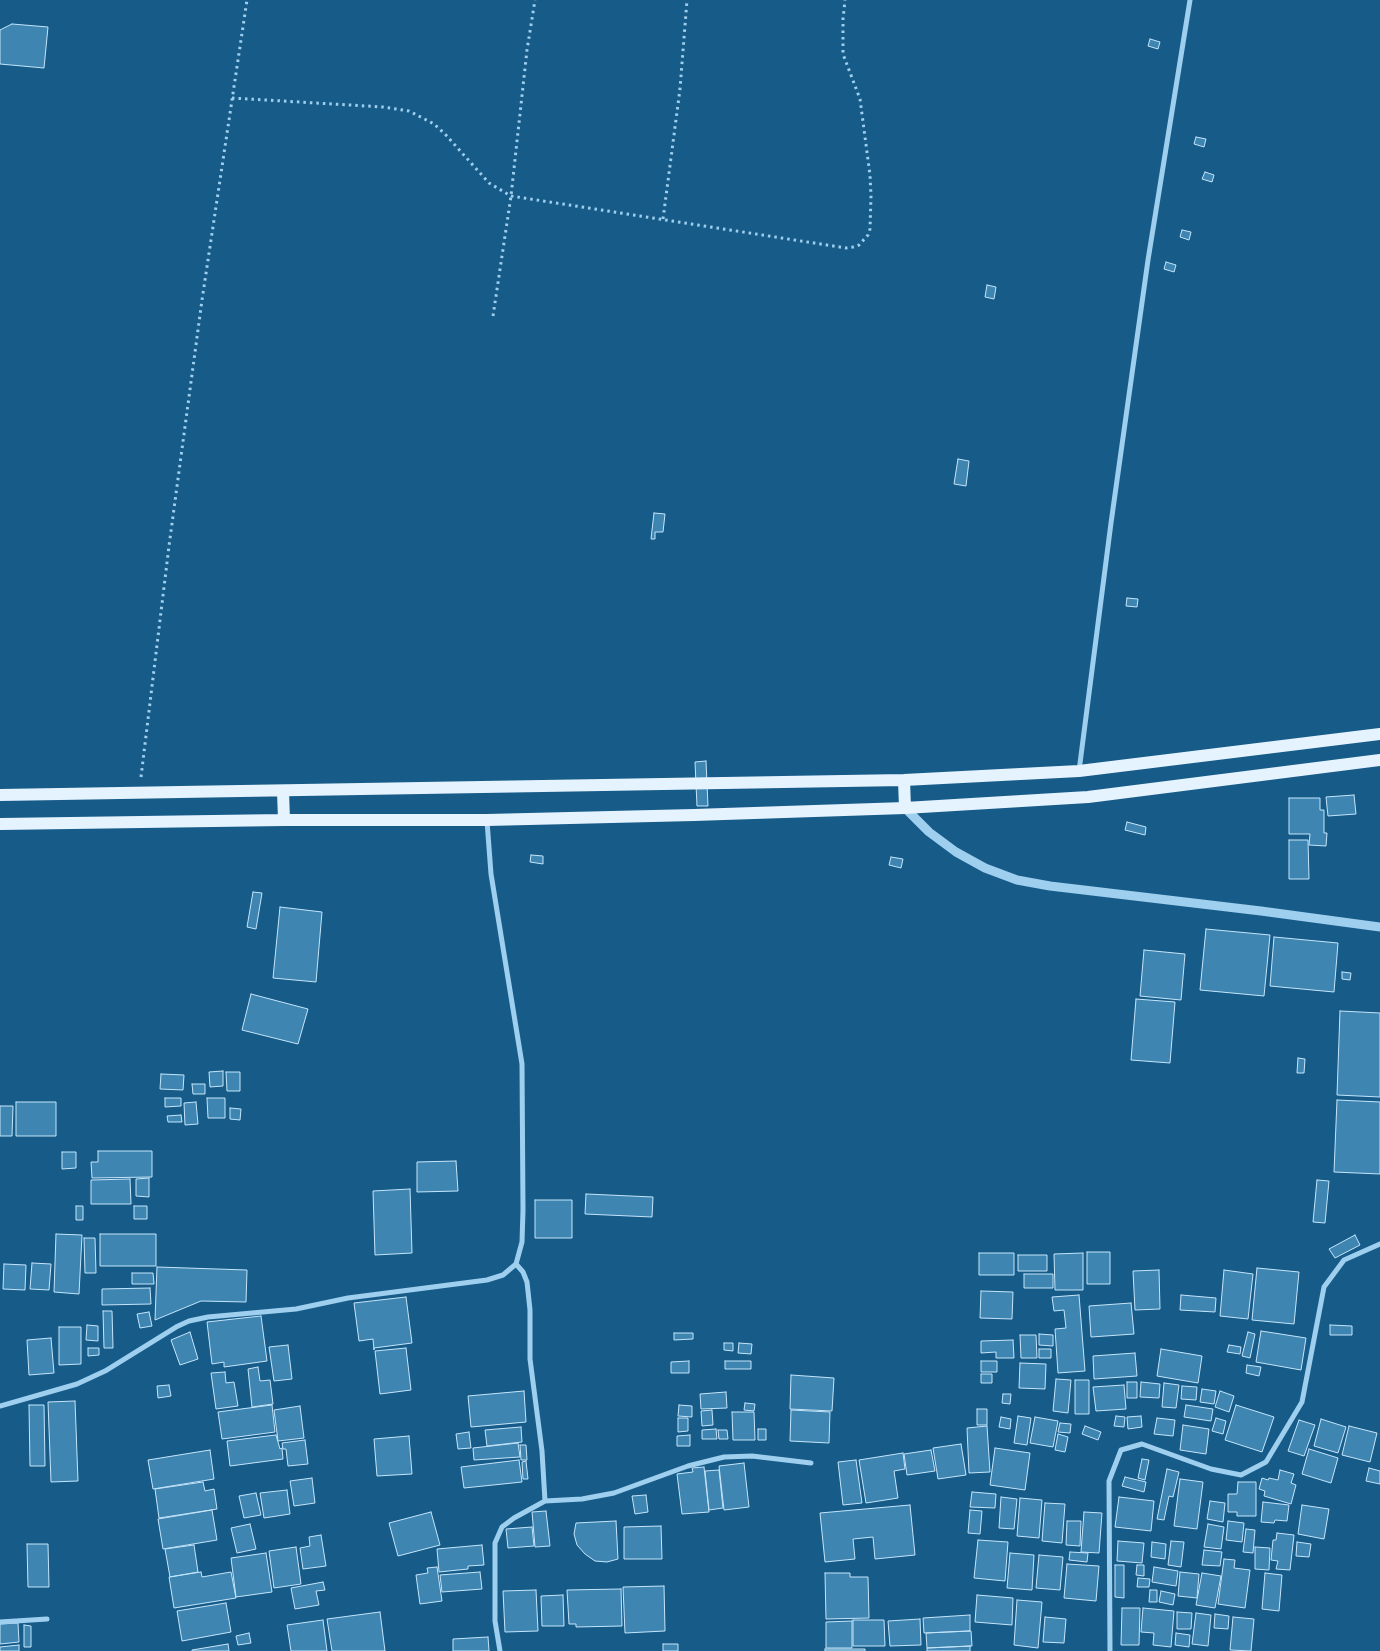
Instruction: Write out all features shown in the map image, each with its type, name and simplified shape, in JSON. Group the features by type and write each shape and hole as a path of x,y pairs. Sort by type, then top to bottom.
{"main road":[{"path":"0,794 904,780 1079,771 1380,734"},
{"path":"0,824 284,820 487,820 906,808 1088,797 1380,760"},
{"path":"904,780 906,808"},
{"path":"283,791 284,820"}],"street":[{"path":"1079,771 1144,290 1190,0"},
{"path":"906,808 929,832 956,852 985,868 1016,880 1057,887 1380,927"},
{"path":"0,1406 77,1384 105,1371 189,1321 208,1317 296,1309 348,1298 487,1280 503,1275 516,1264 522,1242 523,1210 522,1064 491,874 487,820"},
{"path":"1110,1651 1109,1481 1121,1450 1142,1444 1211,1469 1241,1475 1266,1462 1302,1402 1324,1288 1344,1260 1380,1244"},
{"path":"516,1264 523,1272 527,1282 530,1310 530,1360 542,1451 545,1501"},
{"path":"500,1651 495,1621 495,1543 502,1527 514,1518 545,1501 582,1499 614,1492 688,1466 724,1457 752,1456 811,1462"},
{"path":"0,1622 48,1619"}],"path":[{"path":"139,793 170,536 202,300 247,0"},
{"path":"493,316 511,196 528,50 536,0"},
{"path":"663,219 680,89 687,0"},
{"path":"232,98 383,107 409,111 434,124 489,183 511,196 846,248 859,245 870,230 870,175 860,99 843,54 845,0"}],"building":[{"path":"12,24 48,27 44,68 0,64 0,30"},
{"path":"1150,39 1160,42 1158,49 1148,46"},
{"path":"1196,137 1206,139 1204,147 1194,144"},
{"path":"1205,172 1214,175 1212,182 1202,179"},
{"path":"1182,230 1191,232 1189,240 1180,237"},
{"path":"1166,262 1176,265 1174,272 1164,269"},
{"path":"987,285 996,287 994,299 985,297"},
{"path":"958,459 969,461 966,486 954,484"},
{"path":"654,513 665,514 663,532 655,532 655,539 651,539"},
{"path":"1127,598 1138,599 1137,607 1126,606"},
{"path":"706,761 708,806 697,806 695,762"},
{"path":"1354,795 1356,814 1328,816 1326,797"},
{"path":"1289,798 1320,798 1320,810 1324,810 1324,833 1327,833 1326,846 1309,845 1310,834 1289,834"},
{"path":"1127,822 1146,827 1145,835 1125,830"},
{"path":"1289,840 1308,840 1309,879 1289,879"},
{"path":"531,855 543,856 543,864 530,862"},
{"path":"891,857 903,859 901,868 889,865"},
{"path":"253,892 262,893 256,929 247,927"},
{"path":"280,907 322,912 316,982 273,978"},
{"path":"1206,929 1270,935 1264,996 1200,990"},
{"path":"1274,937 1338,943 1334,992 1270,986"},
{"path":"1144,950 1185,954 1181,1000 1140,996"},
{"path":"1342,972 1351,973 1350,980 1342,979"},
{"path":"251,994 308,1009 298,1044 242,1030"},
{"path":"1136,999 1175,1002 1170,1063 1131,1060"},
{"path":"1340,1011 1380,1013 1380,1097 1337,1095"},
{"path":"1298,1058 1305,1059 1304,1073 1297,1073"},
{"path":"223,1071 223,1086 210,1087 209,1072"},
{"path":"226,1072 240,1072 240,1091 227,1091"},
{"path":"161,1074 184,1075 183,1090 160,1089"},
{"path":"192,1084 205,1084 205,1094 193,1094"},
{"path":"165,1098 181,1098 181,1106 165,1107"},
{"path":"207,1098 225,1098 225,1118 208,1118"},
{"path":"1337,1100 1380,1102 1380,1174 1334,1172"},
{"path":"16,1102 56,1102 56,1136 16,1136"},
{"path":"196,1102 198,1124 185,1125 184,1103"},
{"path":"0,1106 13,1106 12,1136 0,1136"},
{"path":"230,1108 241,1109 240,1120 230,1119"},
{"path":"181,1115 182,1122 168,1122 167,1116"},
{"path":"98,1151 152,1151 152,1177 92,1178 91,1162 98,1162"},
{"path":"62,1152 76,1152 76,1168 62,1169"},
{"path":"456,1161 458,1191 417,1192 417,1162"},
{"path":"149,1178 149,1197 136,1196 136,1179"},
{"path":"130,1179 131,1204 91,1204 91,1180"},
{"path":"1317,1180 1329,1181 1325,1223 1313,1222"},
{"path":"410,1189 412,1253 375,1255 373,1191"},
{"path":"586,1194 653,1197 652,1217 585,1214"},
{"path":"535,1200 572,1200 572,1238 535,1238"},
{"path":"76,1206 83,1206 83,1220 76,1220"},
{"path":"134,1206 147,1206 147,1219 134,1219"},
{"path":"56,1234 82,1235 79,1294 54,1292"},
{"path":"100,1234 156,1234 156,1266 100,1266"},
{"path":"1355,1235 1360,1245 1335,1258 1329,1249"},
{"path":"84,1238 95,1238 96,1273 85,1273"},
{"path":"1087,1252 1110,1252 1110,1284 1087,1284"},
{"path":"979,1253 1014,1253 1014,1275 979,1275"},
{"path":"1083,1253 1083,1290 1055,1290 1054,1254"},
{"path":"1018,1255 1047,1255 1047,1271 1018,1271"},
{"path":"32,1263 51,1264 49,1290 30,1289"},
{"path":"4,1264 26,1265 25,1290 3,1289"},
{"path":"157,1267 247,1270 246,1302 201,1301 155,1320"},
{"path":"1257,1268 1299,1272 1294,1324 1252,1320"},
{"path":"1159,1270 1160,1309 1135,1310 1133,1271"},
{"path":"1224,1270 1253,1274 1248,1319 1220,1316"},
{"path":"132,1273 153,1273 154,1284 132,1284"},
{"path":"1024,1274 1053,1274 1053,1288 1024,1288"},
{"path":"150,1288 151,1304 102,1305 102,1289"},
{"path":"981,1291 1013,1292 1012,1319 980,1318"},
{"path":"1079,1295 1085,1371 1058,1373 1055,1329 1066,1328 1064,1310 1054,1311 1052,1297"},
{"path":"1181,1295 1216,1298 1215,1312 1180,1310"},
{"path":"406,1297 412,1343 374,1348 374,1350 373,1339 359,1341 354,1303"},
{"path":"1131,1303 1134,1334 1091,1337 1089,1306"},
{"path":"103,1311 112,1311 113,1348 104,1348"},
{"path":"149,1312 152,1326 140,1328 137,1314"},
{"path":"261,1316 267,1361 224,1367 224,1362 212,1364 207,1322"},
{"path":"87,1325 98,1326 98,1341 86,1340"},
{"path":"1330,1325 1352,1326 1352,1335 1330,1335"},
{"path":"59,1327 81,1327 81,1364 59,1365"},
{"path":"1261,1331 1306,1338 1301,1370 1256,1362"},
{"path":"190,1332 198,1359 180,1365 171,1340"},
{"path":"1248,1332 1255,1334 1250,1358 1242,1356"},
{"path":"674,1333 693,1333 693,1339 674,1340"},
{"path":"1039,1334 1053,1335 1053,1346 1039,1345"},
{"path":"1020,1335 1036,1335 1037,1358 1021,1358"},
{"path":"51,1338 54,1373 29,1375 27,1340"},
{"path":"1013,1340 1014,1358 996,1358 996,1352 981,1353 981,1341"},
{"path":"724,1343 733,1343 733,1351 724,1350"},
{"path":"739,1343 752,1344 751,1354 738,1353"},
{"path":"288,1345 292,1379 274,1381 269,1347"},
{"path":"1229,1345 1241,1347 1240,1354 1227,1352"},
{"path":"88,1348 99,1348 99,1355 88,1356"},
{"path":"406,1348 411,1390 380,1394 375,1351"},
{"path":"1039,1349 1051,1349 1051,1358 1039,1358"},
{"path":"1161,1349 1202,1356 1198,1383 1157,1376"},
{"path":"1135,1353 1137,1376 1094,1379 1093,1356"},
{"path":"689,1361 689,1373 671,1373 671,1362"},
{"path":"725,1361 751,1361 751,1369 725,1369"},
{"path":"981,1361 997,1361 997,1372 981,1372"},
{"path":"1020,1363 1046,1364 1045,1389 1019,1388"},
{"path":"1247,1365 1261,1367 1259,1376 1246,1373"},
{"path":"258,1367 260,1381 270,1380 273,1404 252,1407 248,1369"},
{"path":"225,1372 226,1383 234,1382 238,1406 216,1409 211,1373"},
{"path":"981,1374 992,1374 992,1383 981,1383"},
{"path":"791,1375 834,1378 832,1411 790,1409"},
{"path":"1056,1379 1071,1380 1068,1413 1053,1411"},
{"path":"1075,1380 1089,1380 1089,1414 1075,1414"},
{"path":"1127,1382 1137,1382 1137,1398 1127,1398"},
{"path":"1141,1382 1160,1384 1159,1398 1140,1397"},
{"path":"1164,1383 1179,1385 1176,1408 1162,1407"},
{"path":"169,1385 171,1396 158,1398 157,1386"},
{"path":"1124,1385 1126,1409 1096,1411 1093,1387"},
{"path":"1182,1386 1197,1387 1196,1400 1181,1399"},
{"path":"1202,1389 1216,1391 1214,1404 1200,1402"},
{"path":"524,1391 526,1422 471,1427 468,1396"},
{"path":"1220,1391 1234,1396 1229,1412 1215,1407"},
{"path":"726,1392 727,1408 701,1409 700,1394"},
{"path":"1003,1394 1011,1394 1010,1404 1002,1403"},
{"path":"75,1401 78,1481 51,1482 48,1402"},
{"path":"745,1403 755,1404 754,1411 744,1410"},
{"path":"29,1405 44,1405 45,1466 30,1466"},
{"path":"272,1405 275,1432 222,1439 218,1412"},
{"path":"679,1405 692,1406 692,1417 678,1416"},
{"path":"1186,1405 1213,1409 1211,1421 1184,1417"},
{"path":"1236,1405 1274,1417 1262,1452 1225,1440"},
{"path":"300,1406 304,1438 278,1441 274,1410"},
{"path":"977,1409 987,1409 987,1425 977,1425"},
{"path":"712,1410 713,1425 702,1426 701,1411"},
{"path":"791,1410 830,1412 829,1443 790,1441"},
{"path":"732,1412 754,1412 755,1440 733,1440"},
{"path":"1018,1416 1031,1418 1027,1445 1014,1443"},
{"path":"1116,1416 1125,1417 1124,1427 1114,1426"},
{"path":"1141,1416 1142,1427 1128,1429 1127,1417"},
{"path":"1001,1417 1011,1419 1010,1429 999,1427"},
{"path":"1035,1417 1058,1421 1053,1447 1030,1443"},
{"path":"678,1418 688,1418 688,1431 678,1432"},
{"path":"1157,1418 1175,1420 1173,1436 1154,1434"},
{"path":"1216,1418 1226,1421 1223,1434 1212,1431"},
{"path":"1321,1419 1346,1427 1338,1453 1314,1446"},
{"path":"1299,1420 1315,1425 1304,1456 1288,1451"},
{"path":"1060,1423 1071,1424 1070,1433 1058,1432"},
{"path":"1183,1425 1209,1429 1206,1454 1180,1450"},
{"path":"987,1426 990,1472 969,1473 967,1428"},
{"path":"1085,1426 1101,1432 1098,1440 1082,1434"},
{"path":"1349,1426 1377,1433 1370,1462 1342,1455"},
{"path":"521,1427 522,1442 487,1446 485,1430"},
{"path":"716,1429 717,1439 702,1439 702,1430"},
{"path":"758,1429 766,1429 766,1440 758,1440"},
{"path":"718,1430 727,1430 728,1439 719,1439"},
{"path":"469,1432 471,1448 458,1449 456,1434"},
{"path":"1058,1434 1068,1437 1065,1452 1055,1450"},
{"path":"276,1435 280,1449 282,1448 283,1459 230,1466 227,1441"},
{"path":"690,1435 690,1446 677,1446 677,1436"},
{"path":"409,1436 412,1474 377,1476 374,1439"},
{"path":"305,1440 308,1464 288,1466 286,1449 283,1449 282,1443"},
{"path":"518,1443 520,1457 474,1460 473,1448"},
{"path":"961,1444 966,1475 938,1479 933,1448"},
{"path":"520,1445 526,1445 527,1460 521,1460"},
{"path":"995,1448 1030,1453 1025,1490 990,1485"},
{"path":"1309,1449 1338,1458 1331,1483 1302,1474"},
{"path":"210,1450 214,1479 153,1489 148,1460"},
{"path":"931,1450 935,1471 907,1475 904,1454"},
{"path":"903,1453 905,1469 894,1471 898,1498 866,1503 859,1460"},
{"path":"1142,1459 1149,1460 1145,1480 1138,1478"},
{"path":"519,1460 522,1482 464,1488 461,1467"},
{"path":"856,1460 862,1503 843,1505 838,1462"},
{"path":"526,1461 528,1479 523,1479 522,1462"},
{"path":"744,1463 749,1507 724,1510 719,1466"},
{"path":"704,1467 709,1512 682,1514 677,1474 693,1472 692,1468"},
{"path":"1369,1468 1380,1471 1380,1484 1366,1481"},
{"path":"1167,1469 1179,1472 1173,1497 1169,1496 1164,1520 1157,1519"},
{"path":"719,1470 723,1508 709,1510 705,1471"},
{"path":"1280,1470 1294,1474 1291,1483 1296,1485 1291,1504 1264,1496 1265,1491 1259,1489 1262,1478 1278,1480"},
{"path":"1125,1477 1146,1482 1144,1492 1122,1486"},
{"path":"312,1478 315,1503 294,1506 290,1481"},
{"path":"1180,1479 1203,1482 1197,1529 1174,1526"},
{"path":"203,1482 205,1491 214,1489 217,1509 159,1518 155,1489"},
{"path":"1238,1482 1256,1482 1256,1516 1237,1516 1237,1512 1228,1512 1228,1494 1237,1494"},
{"path":"287,1490 290,1514 264,1518 260,1493"},
{"path":"972,1492 996,1494 995,1508 970,1507"},
{"path":"256,1493 261,1515 244,1518 239,1496"},
{"path":"646,1495 648,1512 635,1514 632,1496"},
{"path":"1001,1497 1017,1499 1014,1529 999,1528"},
{"path":"1119,1497 1154,1501 1151,1531 1115,1527"},
{"path":"1020,1498 1042,1500 1039,1538 1017,1536"},
{"path":"1210,1501 1225,1503 1223,1522 1207,1519"},
{"path":"1263,1502 1289,1505 1287,1521 1261,1522"},
{"path":"1045,1503 1065,1504 1062,1543 1042,1541"},
{"path":"910,1505 915,1555 875,1559 873,1537 853,1539 855,1559 825,1562 820,1513"},
{"path":"1302,1505 1329,1509 1324,1539 1298,1534"},
{"path":"212,1510 217,1540 163,1549 158,1519"},
{"path":"970,1510 982,1511 980,1534 968,1533"},
{"path":"546,1511 550,1546 535,1547 532,1512"},
{"path":"431,1512 440,1545 398,1556 389,1523"},
{"path":"1084,1512 1102,1513 1099,1553 1081,1552"},
{"path":"616,1521 618,1559 607,1562 595,1561 577,1545 574,1534 576,1523"},
{"path":"1067,1521 1081,1521 1080,1546 1066,1545"},
{"path":"1228,1521 1244,1523 1242,1542 1226,1540"},
{"path":"250,1524 256,1549 237,1553 231,1528"},
{"path":"1208,1524 1224,1527 1221,1549 1204,1547"},
{"path":"661,1526 662,1559 624,1559 624,1527"},
{"path":"532,1527 534,1546 508,1548 506,1529"},
{"path":"1246,1529 1255,1530 1253,1553 1243,1552"},
{"path":"1277,1533 1294,1535 1290,1570 1276,1569 1278,1561 1271,1560 1273,1540 1276,1540"},
{"path":"321,1535 326,1566 303,1569 300,1548 310,1546 309,1537"},
{"path":"978,1540 1008,1542 1005,1581 974,1578"},
{"path":"1118,1541 1144,1543 1142,1563 1117,1561"},
{"path":"1171,1541 1184,1542 1181,1567 1168,1565"},
{"path":"1152,1542 1166,1544 1165,1559 1151,1557"},
{"path":"1297,1542 1311,1544 1309,1557 1296,1556"},
{"path":"27,1544 48,1544 49,1587 28,1587"},
{"path":"194,1545 198,1572 170,1577 165,1549"},
{"path":"482,1545 484,1565 439,1572 437,1549"},
{"path":"296,1547 301,1584 274,1588 269,1551"},
{"path":"1255,1547 1270,1548 1269,1570 1255,1569"},
{"path":"1204,1550 1222,1552 1220,1566 1202,1565"},
{"path":"1070,1552 1088,1553 1087,1562 1069,1560"},
{"path":"266,1553 272,1592 236,1597 231,1558"},
{"path":"1010,1553 1034,1555 1032,1590 1007,1588"},
{"path":"1039,1555 1063,1557 1060,1590 1036,1588"},
{"path":"1224,1559 1235,1560 1234,1568 1250,1570 1245,1608 1218,1604"},
{"path":"1067,1564 1099,1566 1096,1601 1064,1598"},
{"path":"1115,1565 1124,1565 1124,1598 1115,1597"},
{"path":"1137,1565 1144,1565 1144,1576 1136,1575"},
{"path":"437,1567 442,1601 420,1604 416,1575 428,1573 427,1568"},
{"path":"1154,1567 1178,1571 1176,1586 1152,1582"},
{"path":"201,1572 202,1577 231,1572 236,1598 174,1608 169,1577"},
{"path":"480,1572 482,1589 442,1592 440,1575"},
{"path":"1180,1572 1199,1574 1197,1598 1178,1596"},
{"path":"825,1573 850,1573 850,1577 868,1577 869,1618 826,1619"},
{"path":"1202,1573 1221,1576 1215,1608 1196,1605"},
{"path":"1265,1573 1282,1575 1279,1611 1262,1609"},
{"path":"1138,1578 1150,1579 1149,1587 1137,1587"},
{"path":"323,1582 325,1590 316,1591 319,1605 295,1609 291,1588"},
{"path":"664,1586 665,1631 625,1633 623,1587"},
{"path":"621,1589 622,1626 576,1627 576,1624 569,1624 567,1590"},
{"path":"536,1590 538,1631 505,1632 503,1591"},
{"path":"1150,1590 1157,1590 1157,1602 1149,1602"},
{"path":"1161,1591 1175,1594 1173,1605 1159,1602"},
{"path":"563,1595 564,1626 542,1626 541,1596"},
{"path":"977,1595 1013,1598 1012,1625 975,1622"},
{"path":"1017,1600 1042,1602 1038,1648 1014,1645"},
{"path":"226,1603 231,1632 182,1641 177,1611"},
{"path":"1122,1608 1140,1608 1139,1645 1121,1645"},
{"path":"1143,1608 1174,1611 1171,1647 1153,1645 1154,1633 1141,1632"},
{"path":"380,1612 385,1651 332,1651 327,1619"},
{"path":"1177,1612 1192,1613 1191,1629 1177,1629"},
{"path":"1196,1613 1211,1615 1208,1646 1192,1644"},
{"path":"1215,1614 1229,1616 1228,1629 1214,1628"},
{"path":"970,1615 970,1631 924,1633 923,1618"},
{"path":"1045,1617 1066,1619 1064,1643 1043,1642"},
{"path":"1233,1617 1254,1619 1251,1651 1230,1650"},
{"path":"920,1619 921,1645 890,1646 888,1621"},
{"path":"323,1620 327,1651 291,1651 287,1625"},
{"path":"853,1620 884,1620 885,1646 853,1646"},
{"path":"852,1621 852,1648 826,1648 826,1622"},
{"path":"18,1623 19,1642 0,1644 0,1624"},
{"path":"24,1625 31,1626 31,1647 24,1647"},
{"path":"971,1631 972,1646 927,1648 926,1633"},
{"path":"249,1633 251,1643 238,1645 236,1636"},
{"path":"1176,1633 1190,1635 1189,1647 1175,1645"},
{"path":"488,1637 489,1651 453,1651 453,1639"},
{"path":"228,1644 229,1651 192,1651 192,1650"},
{"path":"663,1644 678,1644 678,1651 663,1651"},
{"path":"19,1645 19,1651 0,1651 0,1647"},
{"path":"970,1646 970,1651 927,1651 927,1648"},
{"path":"825,1649 865,1649 865,1651 825,1651"}]}
